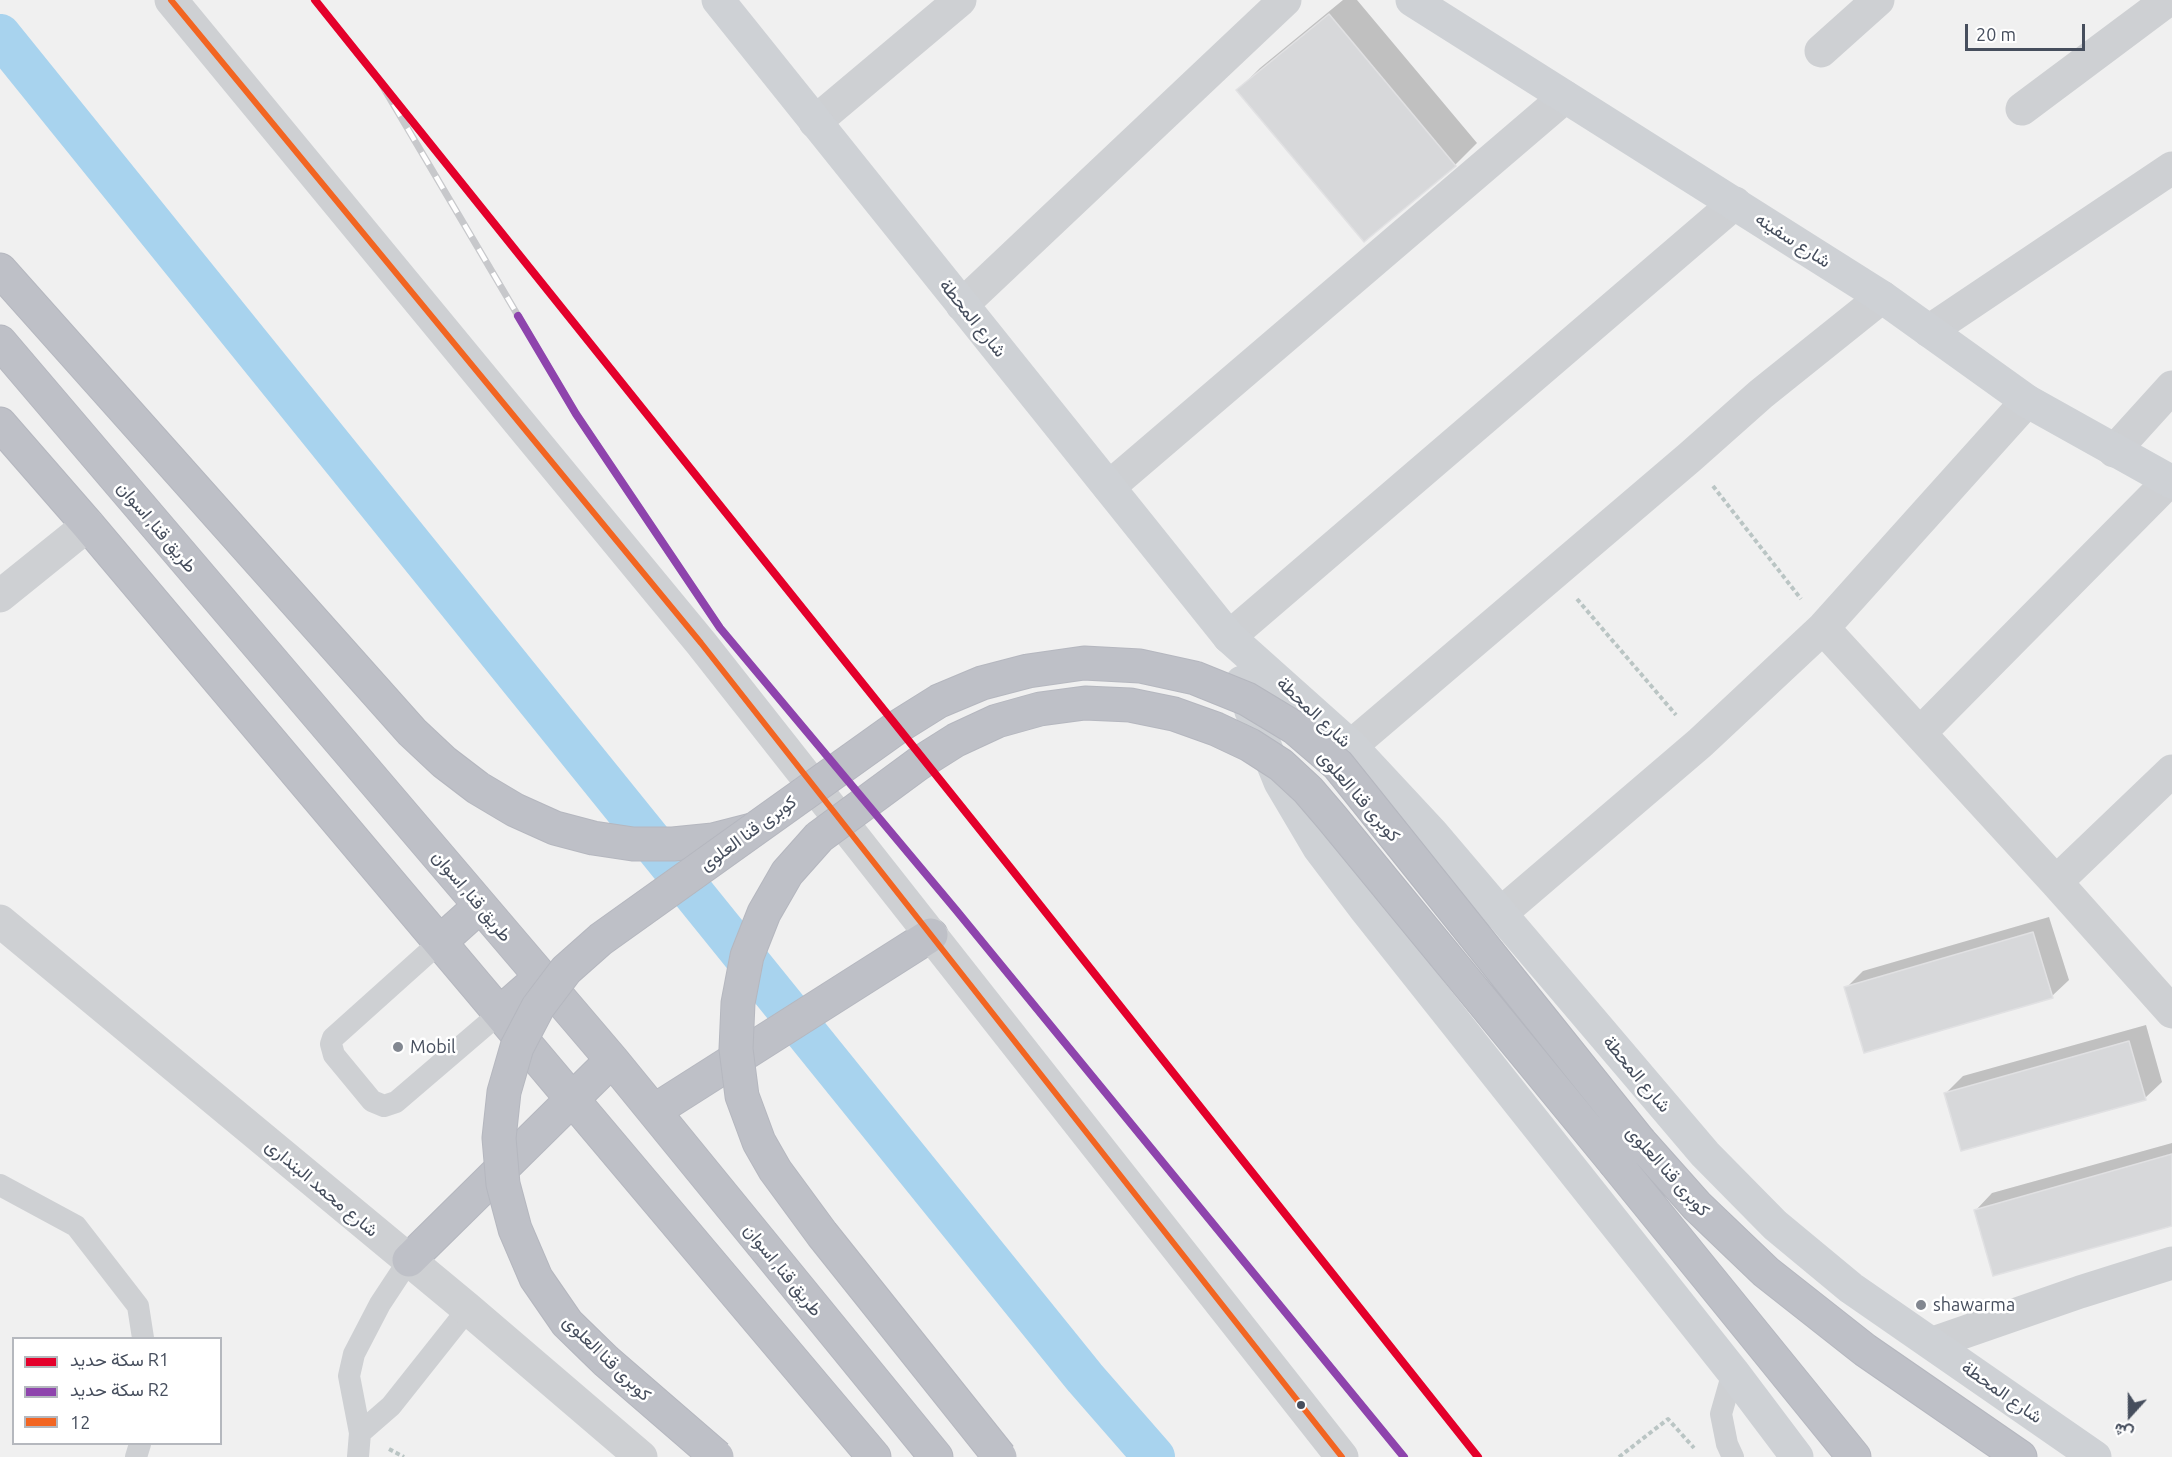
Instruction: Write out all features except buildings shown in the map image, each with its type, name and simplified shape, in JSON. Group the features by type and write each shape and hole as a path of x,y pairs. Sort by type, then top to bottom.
{"highway":[{"path":"0,270 412,732 444,762 478,788 515,810 555,828 593,838 633,844 673,844 713,840 752,830"},
{"name":"طريق قنا, اسوان","path":"0,342 612,1060 936,1457"},
{"path":"0,423 874,1457"},
{"name":"كوبرى قنا العلوى","path":"717,1457 598,1354 567,1323 536,1278 512,1218 503,1184 499,1138 504,1092 517,1047 538,1007 566,970 601,939 899,726 939,701 982,683 1028,671 1084,663 1140,666 1195,678 1248,699 1295,728 1338,765 1640,1142 1697,1206 1766,1272 1865,1350 2020,1457"},
{"name":"كوبرى قنا العلوى","path":"1000,1457 822,1234 775,1170 759,1142 742,1096 736,1049 738,1003 747,956 764,913 787,873 819,837 956,740 997,721 1040,709 1084,703 1130,705 1174,714 1216,729 1250,745 1281,765 1314,797 1854,1457"},
{"path":"440,942 480,906"},
{"path":"654,1111 931,935"},
{"path":"500,1013 541,977"},
{"path":"409,1260 612,1060"}],"street":[{"path":"171,0 701,643 1342,1457"},
{"name":"شارع المحطة","path":"718,0 1229,637 1351,746 1432,833 1706,1154 1775,1225 1851,1288 2095,1457"},
{"path":"815,122 960,0"},
{"path":"962,305 1285,0"},
{"name":"شارع سفينه","path":"1413,0 1882,297 2027,401 2170,481"},
{"path":"1821,51 1878,0"},
{"path":"2022,109 2168,0"},
{"path":"1109,487 1565,97"},
{"path":"1929,331 2172,168"},
{"path":"1229,637 1735,203"},
{"path":"1351,746 1761,394 1882,297"},
{"path":"2114,451 2172,387"},
{"path":"1500,914 1700,743 1823,628 2027,401"},
{"path":"1920,733 2170,481"},
{"path":"0,596 88,525"},
{"path":"1823,628 2172,1012"},
{"name":"شارع المحطة","path":"1229,637 1251,711 1280,782 1319,848 1733,1372 1797,1457"},
{"path":"2056,882 2172,771"},
{"name":"شارع محمد البندارى","path":"0,921 468,1308 641,1457"},
{"path":"1933,1343 2172,1263"}],"lane":[{"path":"440,942 333,1038 331,1044 334,1055 372,1101 384,1106 396,1102 500,1013"},
{"path":"0,1185 76,1226 138,1306 143,1337"},
{"path":"358,1457 360,1433 349,1376 354,1354 380,1304 409,1260"},
{"path":"360,1433 391,1407 468,1308"},
{"path":"1733,1372 1721,1414 1727,1444 1733,1457"}],"path":[{"path":"1690,457 1823,628"},
{"path":"1554,572 1700,743"},
{"path":"1619,1457 1668,1419 1695,1449"}],"waterway":[{"path":"0,35 1085,1378 1154,1457"}],"railway":[{"path":"379,80 576,414 720,628 956,910 1404,1457"}],"rail line":[{"name":"R1","path":"315,0 1009,866 1478,1457"},
{"name":"R2","path":"518,316 576,414 720,628 956,910 1404,1457"}],"transit line":[{"name":"12","path":"171,0 701,643 1342,1457"}],"place":[{"name":"Mobil","path":"398,1047"},
{"name":"shawarma","path":"1921,1305"}]}
